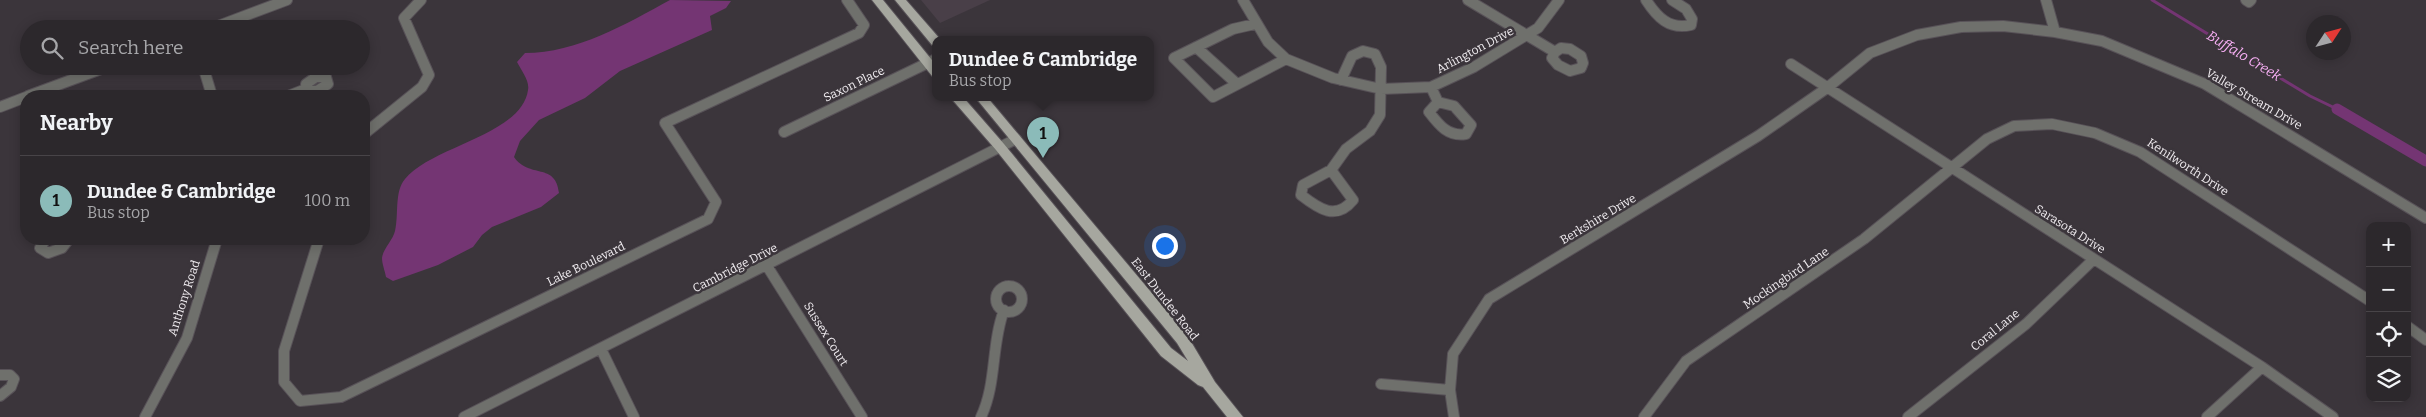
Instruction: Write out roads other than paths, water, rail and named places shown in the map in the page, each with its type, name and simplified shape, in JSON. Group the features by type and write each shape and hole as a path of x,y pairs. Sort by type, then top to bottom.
{"main road":[{"path":"877,0 931,61"},
{"path":"900,0 932,37"},
{"path":"960,101 1000,147 1166,352 1210,386 1236,417"},
{"name":"East Dundee Road","path":"984,101 1182,339 1210,386"}],"street":[{"path":"234,20 287,0"},
{"path":"370,129 422,87 429,75 404,18 421,0"},
{"name":"Lake Boulevard","path":"317,245 284,350 284,382 300,401 341,396 708,219 716,202 666,123 859,33 864,25 847,0"},
{"name":"Arlington Drive","path":"1243,0 1255,24 1268,42 1286,59 1341,80 1381,89 1431,87 1474,67 1528,36 1538,28 1559,0"},
{"path":"1468,0 1555,52"},
{"path":"1646,0 1661,19 1672,27 1680,29 1691,25 1692,19 1686,9 1672,0"},
{"path":"2046,0 2055,32"},
{"path":"2246,0 2249,2 2252,0"},
{"path":"1255,24 1233,29 1174,58 1213,97 1286,59"},
{"name":"Valley Stream Drive","path":"1826,88 1870,53 1917,35 1961,27 2003,26 2055,32 2102,42 2147,58 2205,84 2426,218"},
{"path":"1196,47 1237,84"},
{"path":"1331,170 1353,200 1341,211 1330,213 1314,206 1301,195 1303,185 1331,170 1346,149 1370,131 1380,115 1381,67 1375,54 1363,51 1352,56 1341,80"},
{"name":"Saxon Place","path":"784,132 931,61"},
{"name":"Sarasota Drive","path":"1791,64 2262,367 2333,417"},
{"path":"52,90 87,75"},
{"path":"206,75 210,90"},
{"path":"1431,87 1438,102"},
{"name":"Berkshire Drive","path":"1454,417 1450,390 1454,354 1489,299 1742,146 1826,88"},
{"path":"0,107 20,100"},
{"name":"Kenilworth Drive","path":"1952,169 1987,139 2014,126 2052,124 2095,133 2140,152 2366,298"},
{"name":"Cambridge Drive","path":"464,417 1016,139"},
{"name":"Mockingbird Lane","path":"1644,417 1686,361 1864,239 1952,169"},
{"path":"42,245 40,248 48,253 62,248 64,245"},
{"name":"Anthony Road","path":"145,417 187,338 215,245"},
{"name":"Coral Lane","path":"1908,417 2026,324 2094,259"},
{"name":"Sussex Court","path":"766,266 862,417"},
{"path":"981,417 988,403 994,379 999,321 1004,310"},
{"path":"2411,329 2426,340"},
{"path":"601,348 634,417"},
{"path":"2207,417 2262,367"},
{"path":"0,375 10,375 14,379 12,387 0,396"},
{"path":"1381,384 1450,390"}],"waterway":[{"name":"Buffalo Creek","path":"2152,0 2310,96 2337,109"},
{"path":"2337,109 2426,161"}],"place":[{"name":"Dundee & Cambridge","path":"1043,158"}]}
